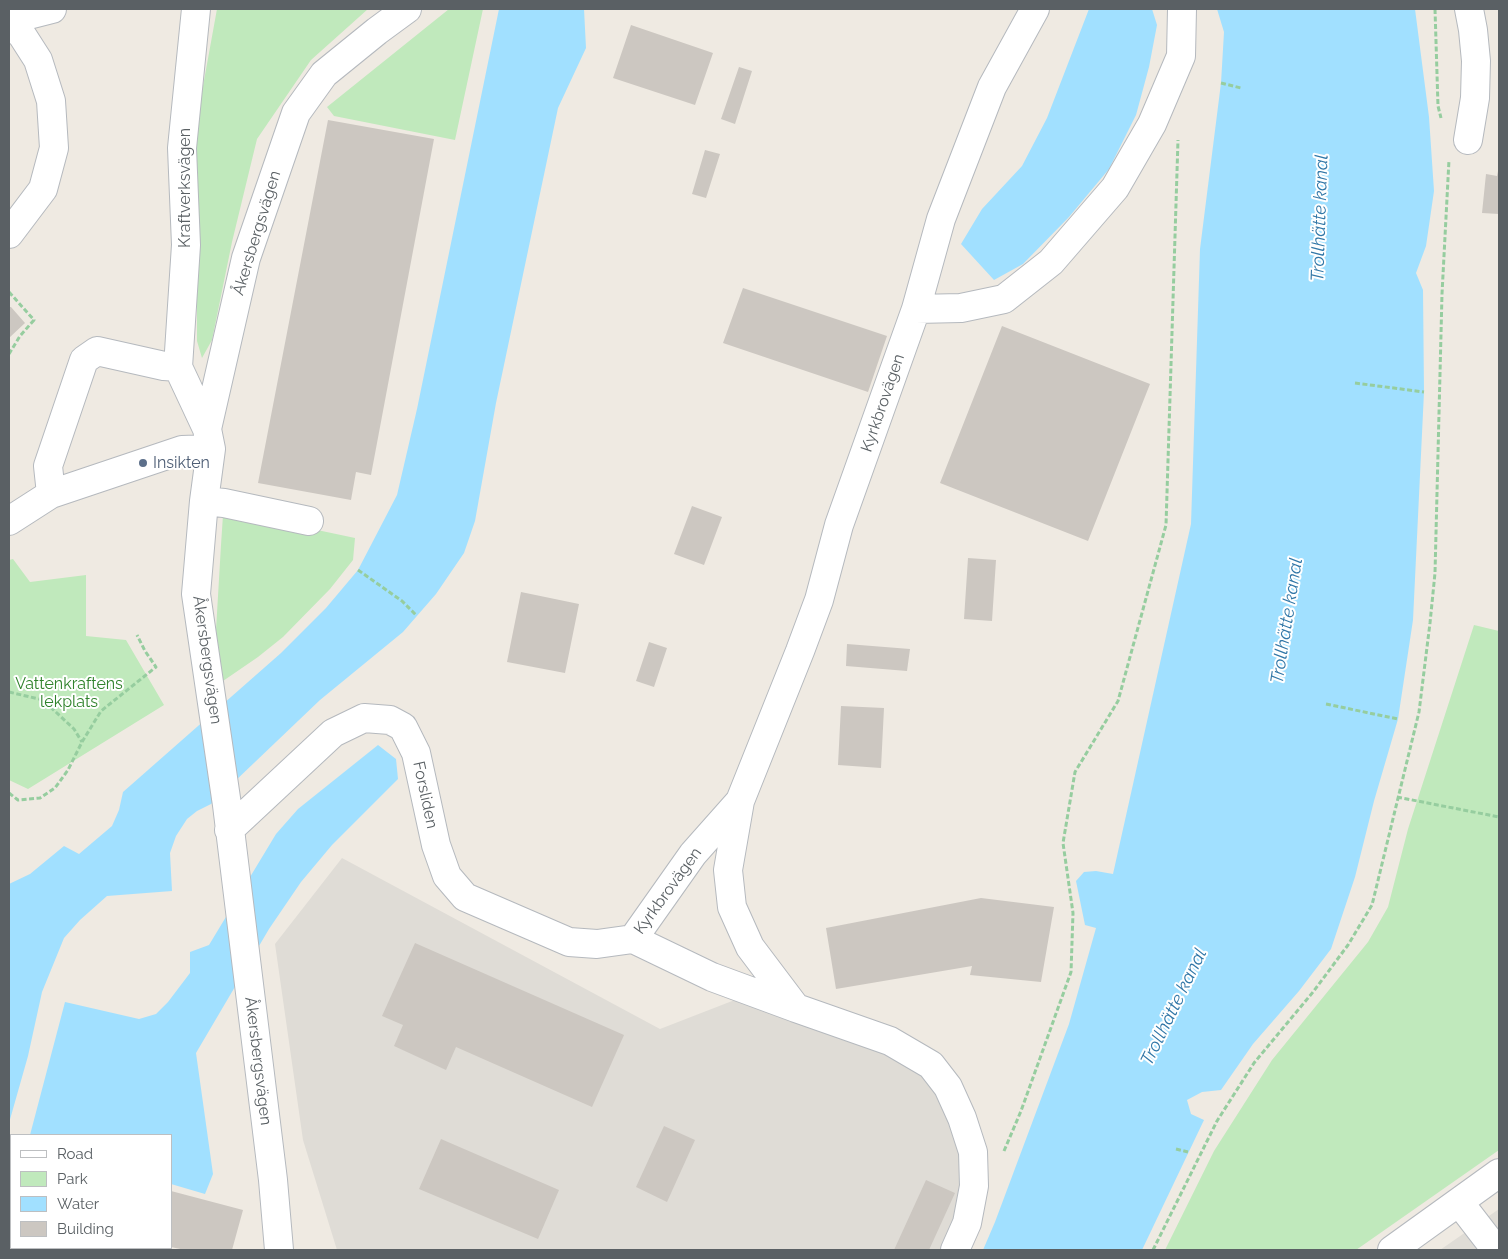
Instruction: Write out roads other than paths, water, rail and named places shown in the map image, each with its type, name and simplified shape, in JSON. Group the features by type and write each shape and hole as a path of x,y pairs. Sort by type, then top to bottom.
{"street":[{"path":"9,20 52,9"},
{"name":"Kraftverksvägen","path":"195,9 182,148 186,246 178,367 209,439"},
{"name":"Åkersbergsvägen","path":"279,1250 273,1180 228,817 211,687 196,594 209,439 246,258 296,113 324,74 407,9"},
{"name":"Kyrkbrovägen","path":"796,1008 750,946 732,907 728,870 740,801 819,600 839,526 916,309 941,219 992,86 1035,9"},
{"path":"916,309 961,308 1004,299 1050,262 1115,188 1152,124 1181,56 1182,9"},
{"path":"1458,146 1475,98 1476,61 1469,9"},
{"path":"9,24 22,35 38,60 52,100 54,148 43,189 9,234"},
{"path":"51,494 48,466 84,360 96,350 164,366 178,367"},
{"path":"9,521 51,494 182,450 209,439"},
{"path":"204,501 224,502 309,521"},
{"name":"Forsliden","path":"228,817 333,733 364,718 390,720 403,727 416,753 436,845 447,876 464,896 569,942 597,944 634,939"},
{"name":"Kyrkbrovägen","path":"740,801 693,854 634,939 712,977 890,1041 931,1065 948,1087 974,1152 974,1186 967,1224 956,1250"},
{"path":"1392,1250 1499,1173"},
{"path":"1458,1202 1496,1250"}],"water":[{"path":"499,9 584,9 586,48 558,108 496,403 475,521 464,553 436,594 403,632 320,700 211,804 187,819 176,836 170,853 172,891 107,896 80,920 64,938 42,992 28,1056 9,1123 9,884 30,874 64,846 79,854 112,826 119,810 123,792 281,653 326,608 358,570 397,495 417,409"},
{"path":"1089,9 1152,9 1157,25 1149,67 1136,115 1109,169 1069,217 1023,264 994,280 961,244 982,209 1022,166 1047,118"},
{"name":"Trollhätte kanal","path":"1217,9 1415,9 1429,117 1434,191 1426,246 1416,273 1423,290 1424,392 1413,620 1398,719 1374,801 1355,877 1331,949 1299,991 1253,1044 1221,1090 1202,1092 1187,1100 1191,1114 1204,1120 1142,1250 983,1250 1069,1024 1096,928 1085,925 1076,881 1084,872 1096,871 1113,874 1191,524 1200,249 1221,83 1224,32"},
{"path":"378,745 396,759 398,779 332,845 301,882 269,929 196,1053 213,1174 205,1194 172,1184 172,1134 30,1134 65,1002 139,1019 156,1014 168,1002 190,973 190,952 209,945 276,834 298,809"}],"place":[{"name":"Insikten","path":"143,463"}],"park label":[{"name":"Vattenkraftens lekplats","path":"69,693"}]}
